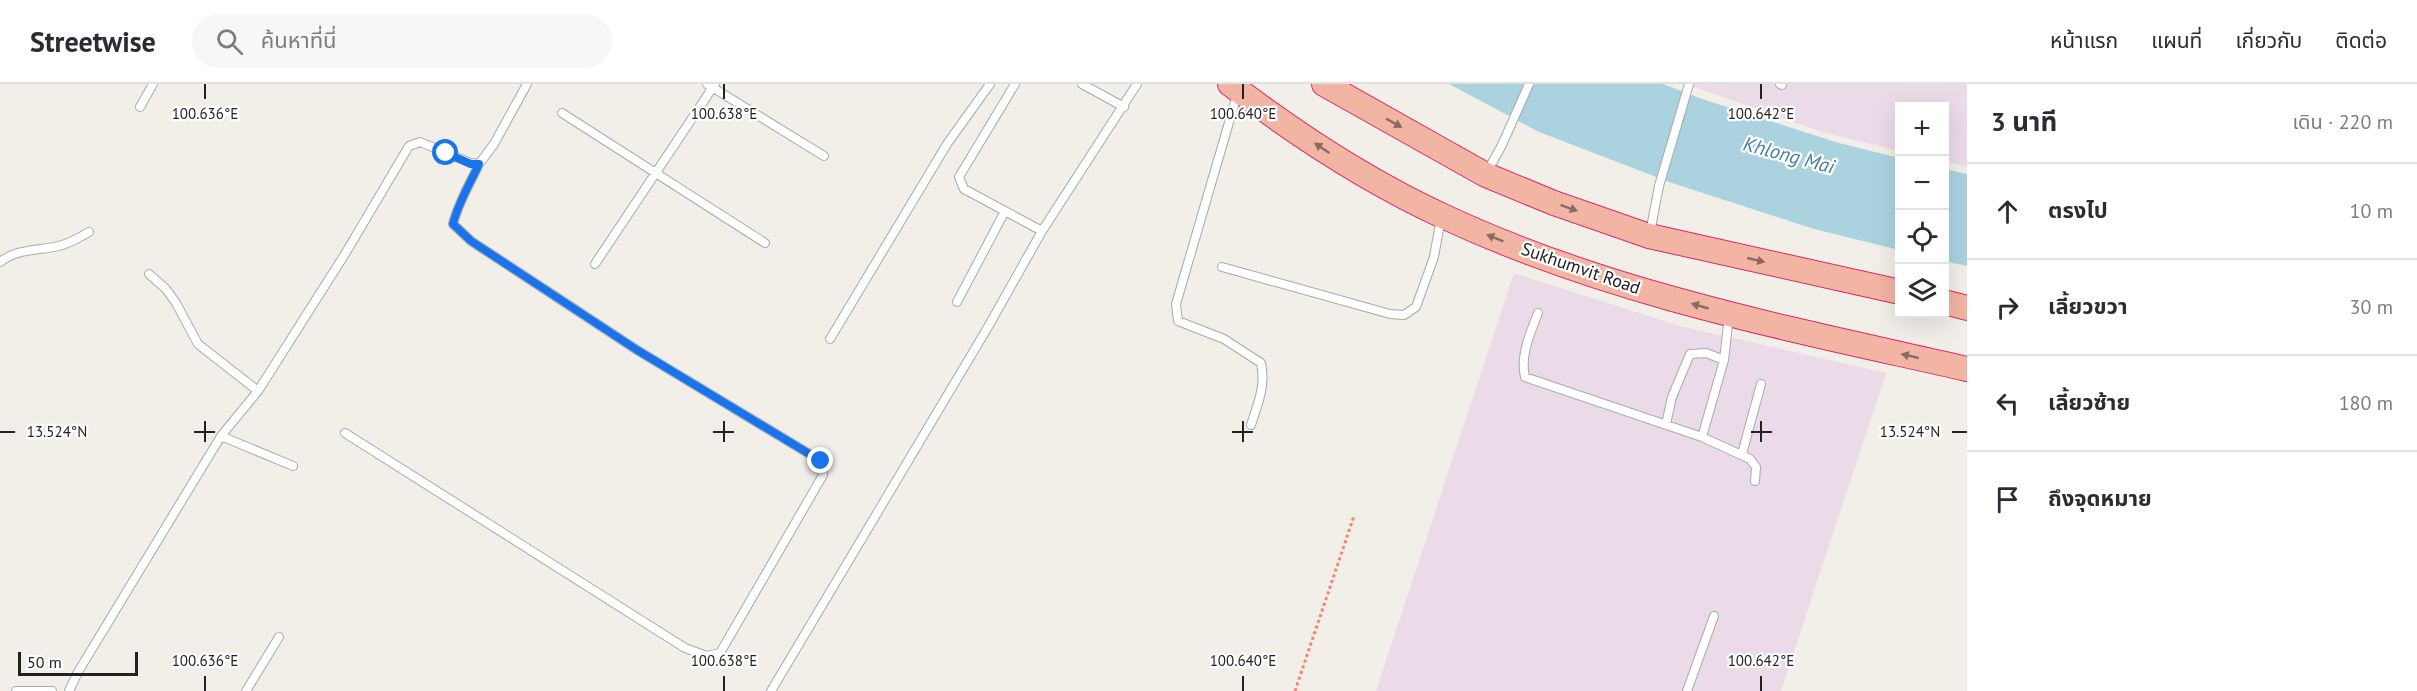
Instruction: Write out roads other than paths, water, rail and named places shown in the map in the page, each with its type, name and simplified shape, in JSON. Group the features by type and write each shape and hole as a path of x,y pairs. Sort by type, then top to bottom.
{"highway":[{"path":"1324,84 1486,175 1554,203 1649,236 1895,291"},
{"name":"Sukhumvit Road","path":"1234,87 1352,168 1442,215 1538,255 1617,282 1729,314 1967,369"},
{"path":"1949,304 1967,308"}],"lane":[{"path":"140,107 153,84"},
{"path":"345,433 685,648 707,656 720,653 823,475 821,461 637,350 471,241 453,224 457,208 479,164 494,144 527,84"},
{"path":"830,339 947,144 990,84"},
{"path":"1015,84 959,177 964,189 1042,231"},
{"path":"1082,84 1124,107"},
{"path":"771,691 988,327 1042,231 1137,84"},
{"path":"1486,175 1529,84"},
{"path":"1649,236 1659,186 1689,84"},
{"path":"594,264 712,85 824,156"},
{"path":"1234,87 1176,304 1178,321 1224,339 1261,363 1264,377 1261,396 1251,425"},
{"path":"562,113 765,243"},
{"path":"69,691 78,672 222,436 258,391 345,254 408,146 420,142 471,164 479,164"},
{"path":"957,302 1005,212"},
{"path":"1222,267 1362,304 1390,314 1404,315 1416,307 1434,256 1442,215"},
{"path":"0,262 17,251 57,246 71,242 89,232"},
{"path":"149,274 166,289 176,303 198,344 258,391"},
{"path":"1538,313 1525,349 1523,366 1525,377 1666,424 1742,454 1756,467 1755,481"},
{"path":"1702,437 1724,360 1729,314"},
{"path":"1666,424 1672,397 1689,354 1706,352 1724,360"},
{"path":"1742,454 1761,384"},
{"path":"222,436 293,466"},
{"path":"1688,691 1714,616"},
{"path":"246,691 279,637"},
{"path":"16,691 52,691"}],"water":[{"name":"Khlong Mai","path":"1449,84 1663,84 1702,99 1839,143 1895,157 1895,249 1814,229 1672,183 1539,132"},
{"path":"1949,170 1967,174 1967,266 1949,262"}]}
